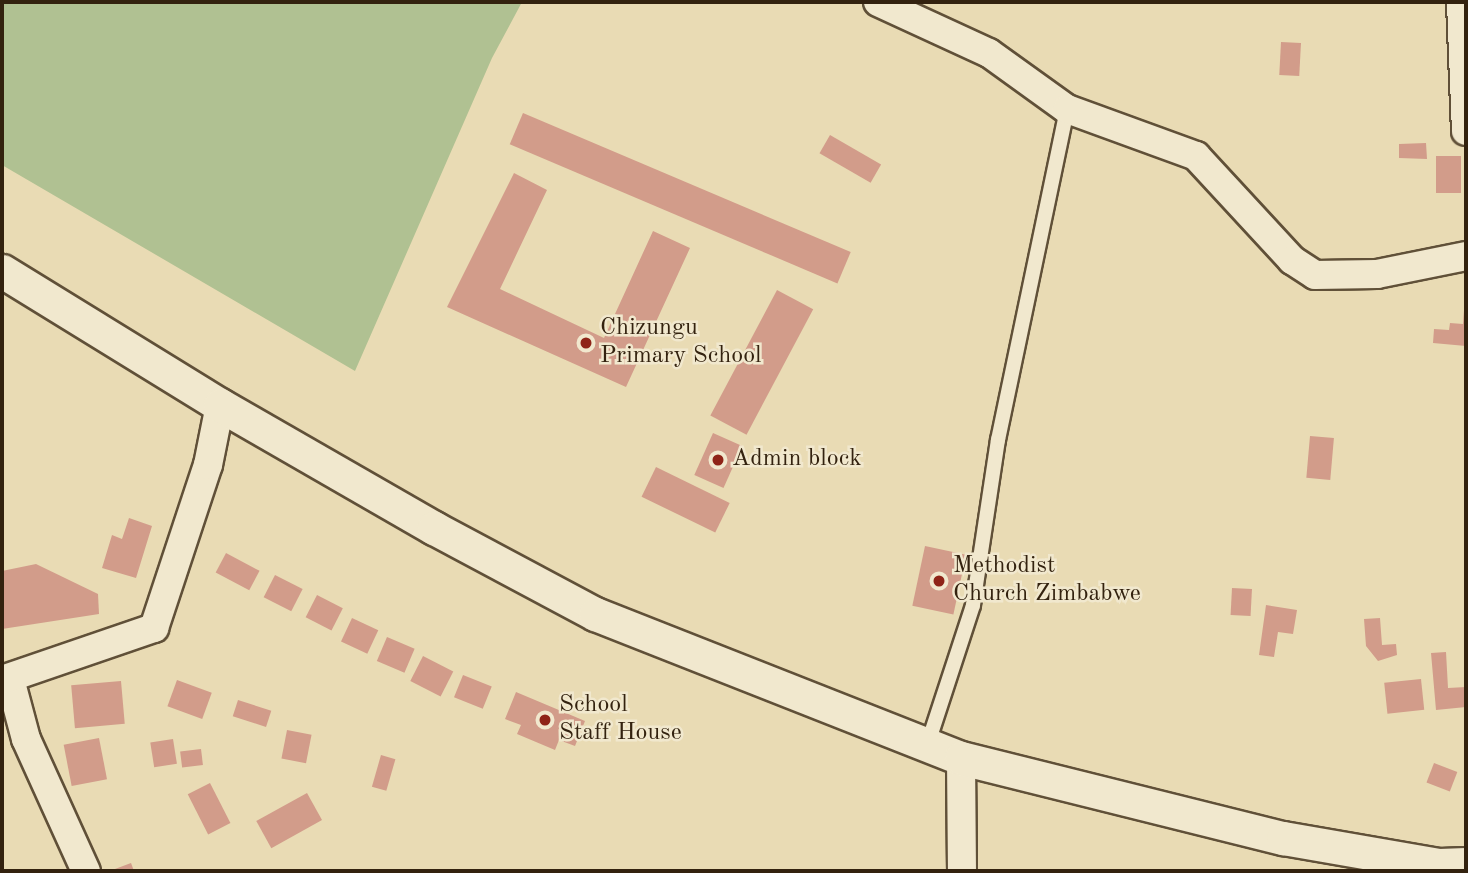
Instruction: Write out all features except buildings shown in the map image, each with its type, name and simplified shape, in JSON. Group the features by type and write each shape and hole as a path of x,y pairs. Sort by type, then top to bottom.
{"street":[{"path":"878,2 989,53 1067,109 1196,156 1292,260 1315,275 1377,274 1466,256"},
{"path":"1461,2 1466,131"},
{"path":"2,272 220,405 434,528 595,614 926,747 961,758 1283,838 1439,865 1466,864"},
{"path":"86,871 26,739 6,680 154,628 208,465 220,405"},
{"path":"961,758 962,871"}],"lane":[{"path":"926,747 973,605 998,440 1067,109"}],"green space":[{"path":"2,2 522,2 492,58 355,371 2,165"}],"place":[{"name":"Chizungu Primary School","path":"586,343"},
{"name":"Admin block","path":"718,460"},
{"name":"Methodist Church Zimbabwe","path":"939,581"},
{"name":"School Staff House","path":"545,720"}]}
